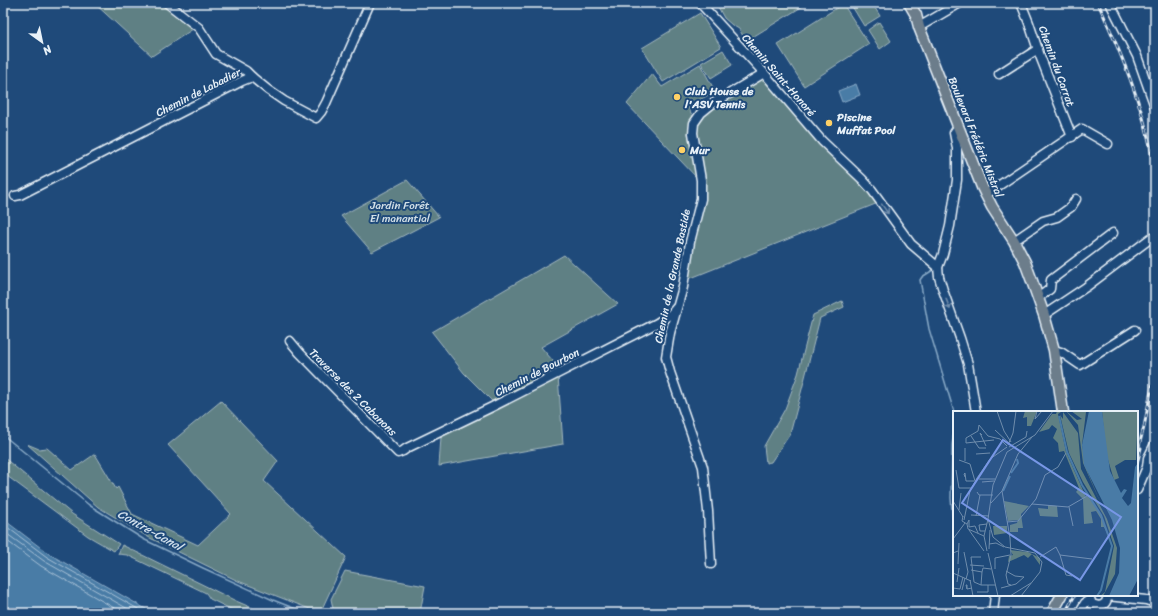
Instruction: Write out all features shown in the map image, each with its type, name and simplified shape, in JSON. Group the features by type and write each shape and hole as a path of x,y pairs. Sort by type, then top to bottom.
{"main road":[{"name":"Boulevard Frédéric Mistral","path":"902,3 919,27"},
{"name":"Boulevard Frédéric Mistral","path":"909,3 916,15 919,27 985,195 1014,241 1025,262 1044,315 1054,350 1063,411"},
{"path":"1052,613 1061,596"}],"street":[{"path":"167,3 199,28 216,54 246,71 252,77"},
{"name":"Chemin de Labadier","path":"15,196 20,195 252,77 268,90 316,118 326,103 370,3"},
{"name":"Chemin Saint-Honoré","path":"700,3 764,72 822,141 862,178 911,244 938,267"},
{"path":"919,27 960,3"},
{"name":"Chemin du Carrat","path":"1021,3 1072,136"},
{"path":"1110,3 1137,56 1155,107"},
{"path":"999,74 1038,49"},
{"name":"Chemin de la Grande Bastide","path":"711,564 708,511 703,467 666,357 670,333 683,287 690,242 701,198 701,180 693,133 694,123 701,113 712,104 764,72"},
{"path":"958,128 954,134 957,148 957,180 950,226 938,267 943,290 968,364 976,411"},
{"path":"985,195 1082,130 1108,144"},
{"path":"1014,241 1043,221 1057,217 1071,207 1076,198"},
{"path":"1038,298 1050,289 1051,280 1113,233"},
{"path":"1044,315 1086,287 1151,238"},
{"name":"Chemin de Bourbon","path":"403,452 407,448 492,407 657,323 671,314 677,307"},
{"path":"1054,350 1061,352 1080,365 1135,330"},
{"name":"Traverse des 2 Cabanons","path":"290,341 398,453 403,452"},
{"path":"1138,488 1147,467 1148,458 1155,444"},
{"path":"1147,467 1155,458"},
{"path":"993,613 995,596"},
{"path":"1090,597 1092,604 1098,610 1106,603 1107,596 1146,600 1155,603"},
{"path":"1080,613 1090,597"}],"green space":[{"path":"94,3 164,3 196,27 152,56"},
{"path":"716,3 808,3 746,41 739,29 724,18"},
{"path":"850,3 872,3 880,16 864,26"},
{"path":"843,4 869,44 804,86 778,45"},
{"path":"700,13 721,47 663,82 642,48"},
{"path":"879,22 891,41 880,49 868,30"},
{"path":"723,50 732,65 711,78 701,63"},
{"path":"700,64 715,91 688,107 693,117 688,133 697,178 627,104 652,74 662,87"},
{"path":"762,79 766,81 813,135 878,203 686,280 704,188 694,132 700,118"},
{"name":"Jardin Forêt El manantial","path":"407,180 439,217 372,252 341,216"},
{"path":"564,255 618,304 541,347 559,368 492,401 464,373 432,332"},
{"path":"842,301 844,307 820,318 790,434 771,462 766,463 764,446 785,409 798,374 813,315"},
{"path":"558,376 563,444 439,466 441,437"},
{"path":"221,401 278,461 264,481 346,557 320,613 238,581 148,537 98,507 27,444 39,449 47,448 72,470 95,454 116,489 118,487 132,514 198,545 231,514 168,445"},
{"path":"3,457 72,514 119,544 114,551 88,536 3,473"},
{"path":"122,545 236,601 264,613 239,613 210,599 206,593 127,555 118,554"},
{"path":"345,571 425,586 420,613 334,613 331,599"}],"water":[{"path":"856,84 860,95 842,102 838,91"},
{"path":"3,519 49,554 153,613 3,613"}],"waterway":[{"path":"933,270 920,280 929,329 954,411"},
{"name":"Contre-Canal","path":"3,435 89,505 143,539 273,600 306,613"},
{"path":"953,438 951,498 953,522"}],"railway":[{"path":"1098,3 1125,66 1141,110 1152,154 1155,176"},
{"path":"1138,449 1155,370"},
{"path":"1138,460 1141,448"},
{"path":"1065,613 1074,596"}],"place":[{"name":"Club House de l'ASV Tennis","path":"677,97"},
{"name":"Piscine Muffat Pool","path":"829,123"},
{"name":"Mur","path":"682,150"}]}
